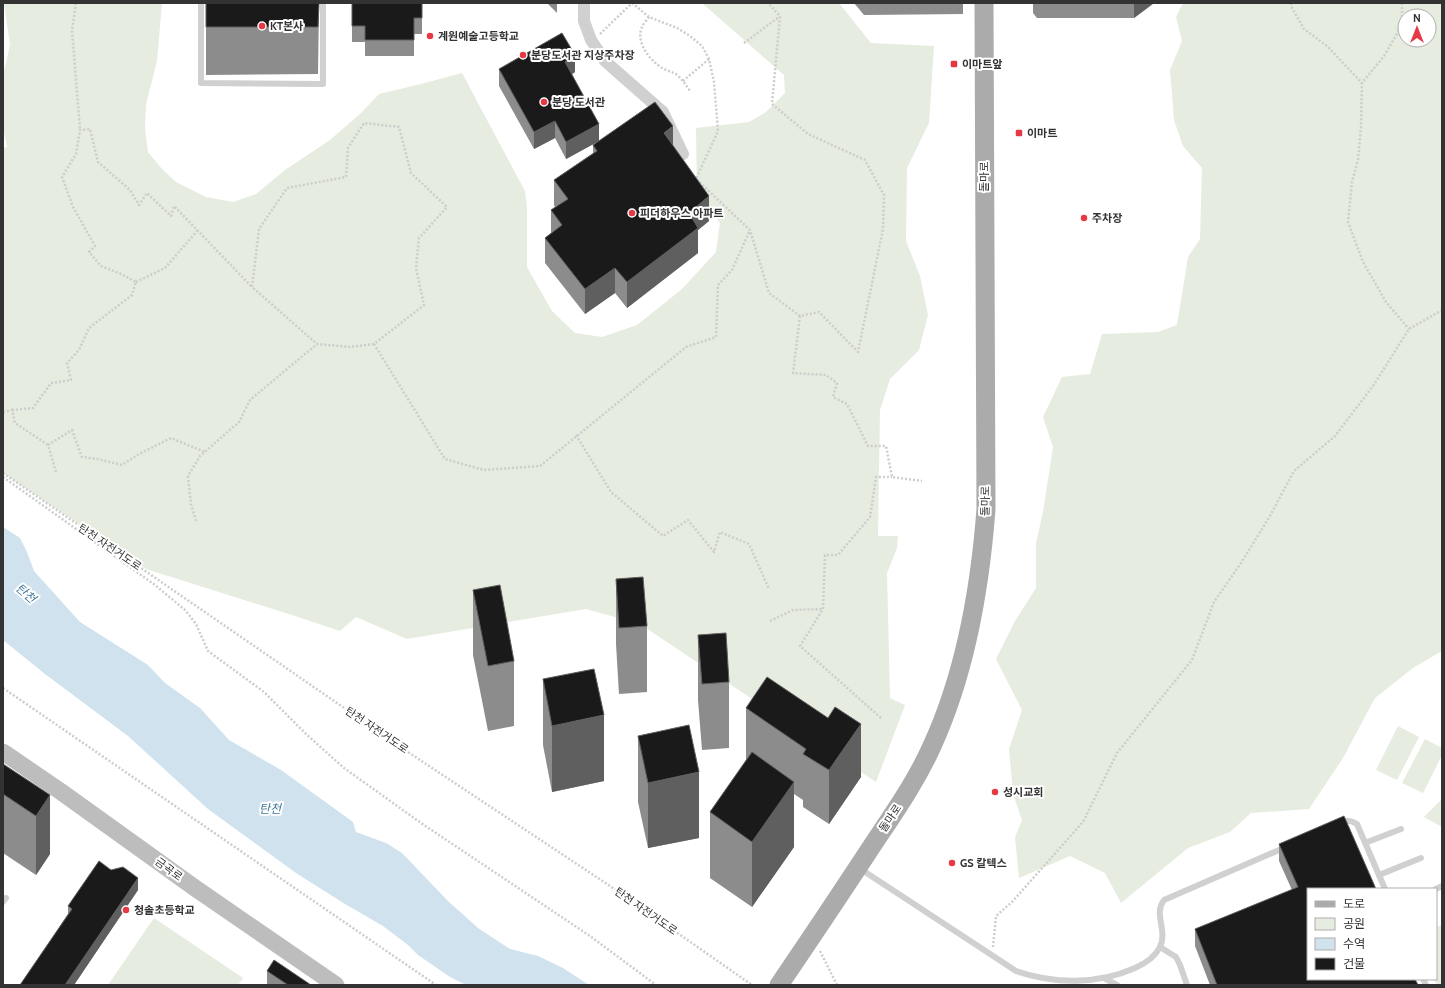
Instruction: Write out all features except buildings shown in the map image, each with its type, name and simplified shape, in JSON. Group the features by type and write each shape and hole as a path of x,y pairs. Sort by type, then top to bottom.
{"main road":[{"name":"돌마로","path":"779,985 914,782 933,746 960,669 968,634 979,576 986,509 984,3"},
{"name":"금곡로","path":"3,752 195,888 336,985"}],"street":[{"path":"584,3 584,21 591,40 605,61 627,75 663,112 683,154"}],"lane":[{"path":"201,3 201,83 323,84 323,3"},
{"path":"1332,827 1347,820 1352,820 1357,824 1385,888"},
{"path":"1365,842 1401,829"},
{"path":"858,867 1016,971 1046,979 1079,980 1104,978 1130,970 1144,964 1153,956 1160,947 1163,934 1159,913 1160,906 1164,900 1296,843"},
{"path":"1379,875 1422,858"},
{"path":"1160,947 1176,957 1188,985"},
{"path":"1104,978 1116,985"}],"path":[{"path":"76,3 72,30 80,130 76,154 62,177 74,207 95,246 89,252 100,266 121,274 136,282"},
{"path":"601,34 632,3 649,17 677,28 702,46 709,59 714,82 718,131 696,179 750,230 769,293 800,316 819,312 858,352 883,229 884,196 865,160 808,134 772,104 780,16 768,3"},
{"path":"1291,3 1291,6 1304,29 1327,46 1362,83"},
{"path":"1402,3 1402,25 1384,56 1362,83 1361,127 1358,160 1352,182 1348,222 1363,262 1386,302 1409,329"},
{"path":"744,43 780,16"},
{"path":"649,17 642,26 640,32 640,38 643,45 654,61 664,69 675,74 683,81 690,91"},
{"path":"683,81 709,59"},
{"path":"80,130 90,129 98,162 130,190 139,205 147,193 171,216 174,206 252,287 317,344 351,347 374,344 424,305 416,268 419,238 447,207 411,173 399,127 364,123 348,148 346,177 287,188 259,229 252,287"},
{"path":"3,412 33,408 51,383 71,380 68,363 79,350 90,328 132,295 136,282 165,268 198,230"},
{"path":"374,344 444,459 484,470 540,466 576,435 686,347 716,337 718,285 732,270 750,230"},
{"path":"993,956 996,916 1012,902 1083,822 1117,753 1192,660 1214,602 1270,516 1294,471 1335,436 1373,386 1409,329 1442,310"},
{"path":"800,316 793,373 826,375 837,383 834,397 847,404 868,446 886,446 892,477"},
{"path":"196,521 191,504 188,476 200,456 239,422 250,400 317,344"},
{"path":"12,410 15,423 48,445 56,472"},
{"path":"48,445 72,430 82,457 122,465 139,454 171,438 205,452"},
{"path":"576,435 611,492 662,536 688,520 714,552 720,532 749,544 769,589"},
{"name":"탄천 자전거도로","path":"3,473 412,754 613,888 752,985"},
{"path":"3,477 155,586 184,610 196,624 208,651 264,692 306,734 344,768 421,823 590,936 656,985"},
{"path":"881,718 800,646 824,609 825,555 838,555 870,518 876,477 892,477 922,481"},
{"path":"770,621 793,610 824,609"},
{"path":"3,688 436,985"},
{"path":"812,936 837,985"}],"green space":[{"path":"4,3 162,3 157,61 146,104 145,129 148,152 162,169 176,182 206,197 233,202 256,194 285,170 330,140 361,113 379,94 462,73 525,191 527,208 527,267 552,311 575,333 602,337 637,325 682,289 716,252 720,223 697,193 696,128 749,122 766,112 785,93 784,75 702,3 839,3 871,43 934,46 929,123 907,168 906,241 920,276 928,315 919,350 890,379 880,410 878,536 898,536 897,548 887,573 890,698 905,705 876,782 640,624 586,609 407,639 356,617 340,631 146,569 3,473 3,148 7,147 3,127 3,76 10,45"},
{"path":"1183,3 1442,3 1442,651 1413,668 1375,698 1343,758 1309,809 1251,813 1230,832 1188,848 1121,903 1105,873 1070,856 1019,878 1015,837 1022,820 1013,794 1009,749 1022,710 996,659 1015,621 1036,588 1036,543 1043,512 1053,447 1043,417 1062,377 1090,374 1102,334 1158,332 1177,325 1188,257 1200,239 1202,168 1183,146 1174,120 1170,70 1182,41 1176,17"},
{"path":"1398,726 1419,737 1397,780 1376,770"},
{"path":"1425,739 1442,748 1442,755 1423,793 1402,783"},
{"path":"1442,799 1442,827 1424,817"},
{"path":"154,918 243,978 238,985 108,985"},
{"path":"1442,925 1442,985 1437,985 1434,980 1437,980 1437,927"}],"water":[{"name":"탄천","path":"3,527 20,538 34,571 80,622 148,665 165,683 200,708 229,740 281,770 353,822 356,832 386,843 402,853 448,901 478,928 510,949 538,956 563,968 589,985 466,985 450,977 418,955 408,945 383,926 296,873 208,809 128,736 45,674 3,640"}],"place":[{"name":"KT본사","path":"262,26"},
{"name":"계원예술고등학교","path":"430,36"},
{"name":"분당도서관 지상주차장","path":"523,55"},
{"name":"이마트앞","path":"954,64"},
{"name":"분당 도서관","path":"544,102"},
{"name":"이마트","path":"1019,133"},
{"name":"피더하우스 아파트","path":"632,213"},
{"name":"주차장","path":"1084,218"},
{"name":"성시교회","path":"995,792"},
{"name":"GS 칼텍스","path":"952,863"},
{"name":"청솔초등학교","path":"126,910"}]}
